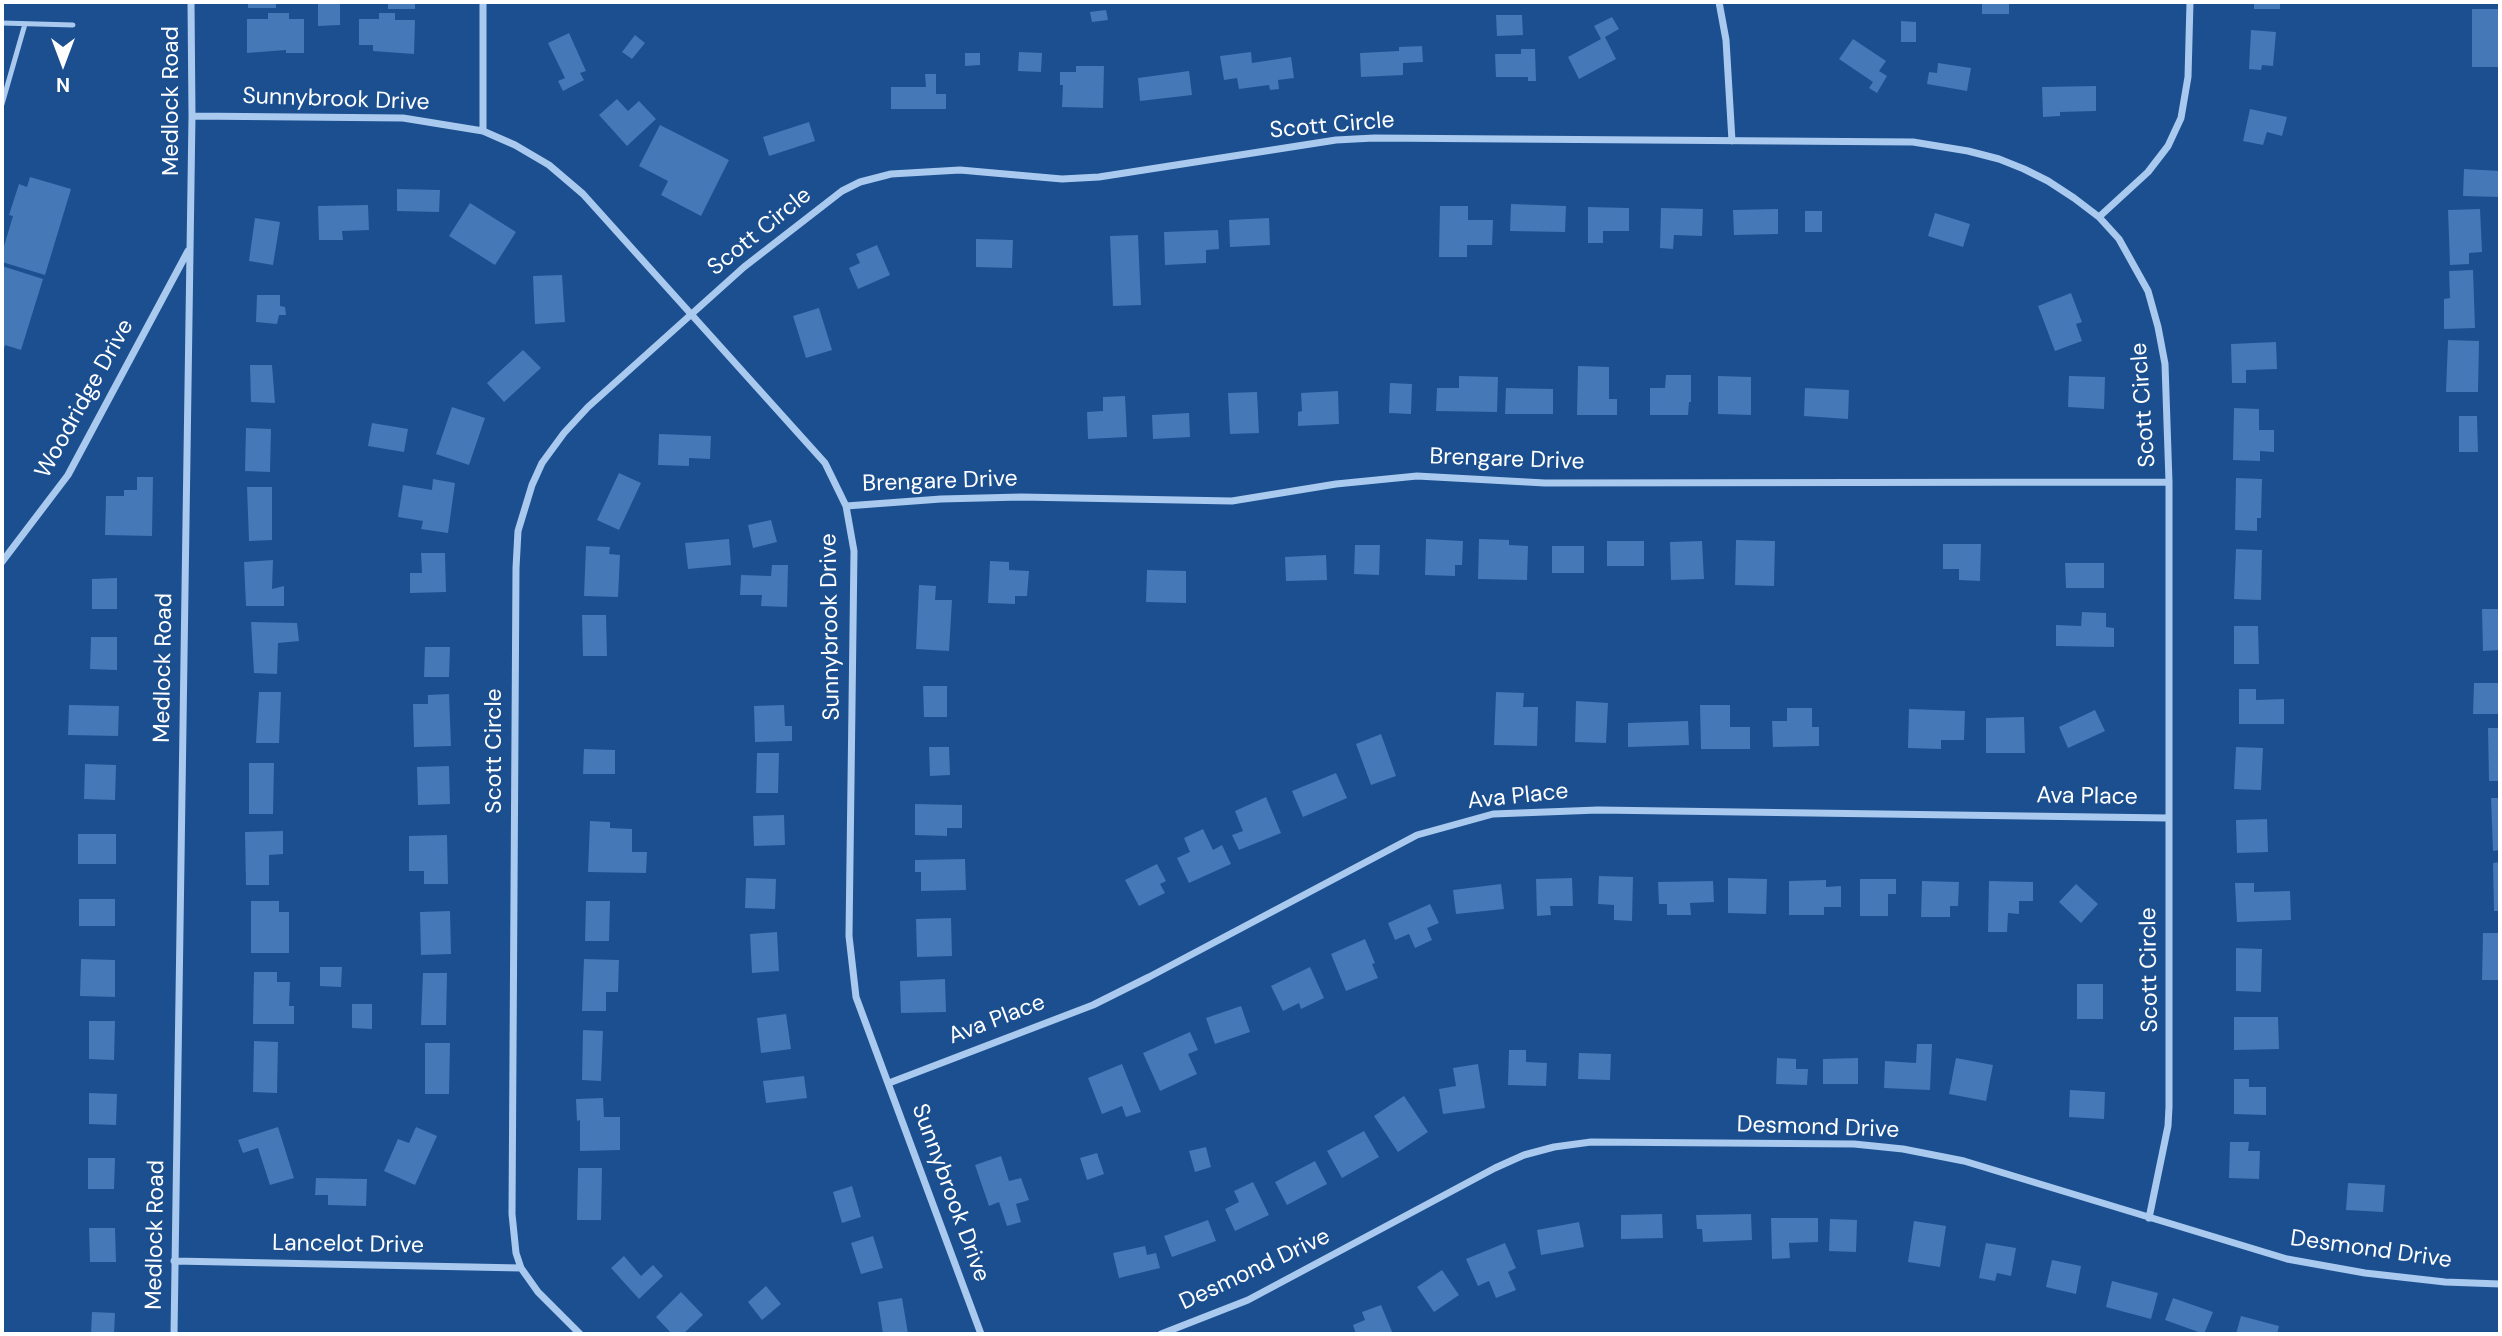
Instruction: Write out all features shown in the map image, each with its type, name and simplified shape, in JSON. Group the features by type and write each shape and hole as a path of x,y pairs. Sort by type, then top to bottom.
{"street":[{"name":"Medlock Road","path":"174,1334 192,116 191,2"},
{"path":"483,2 483,131"},
{"path":"1719,2 1727,40 1732,141"},
{"path":"2099,217 2148,172 2168,146 2181,118 2188,77 2190,2"},
{"name":"Sunnybrook Drive","path":"192,116 403,118 483,131 515,145 549,165 583,194 825,463 846,506 854,551 850,966 856,998 981,1334"},
{"name":"Scott Circle","path":"580,1334 538,1292 521,1268 516,1253 512,1214 518,531 532,485 542,463 588,407 744,267 842,191 860,182 891,174 960,170 1062,179 1099,177 1303,144 1374,138 1913,142 1999,159 2048,180 2099,217 2119,239 2148,291 2165,364 2170,576 2169,1107 2168,1126 2149,1217"},
{"name":"Woodridge Drive","path":"2,562 68,475 190,247"},
{"name":"Brengare Drive","path":"846,506 941,499 1021,497 1231,501 1336,484 1418,476 1545,483 2169,482"},
{"name":"Ava Place","path":"889,1083 1093,1004 1418,835 1493,814 1598,810 2168,818"},
{"name":"Desmond Drive","path":"1167,1333 1248,1300 1495,1168 1524,1155 1554,1147 1591,1142 1854,1144 1903,1149 1964,1161 2239,1246 2326,1267 2445,1282 2500,1284"},
{"name":"Lancelot Drive","path":"174,1261 521,1268"}],"lane":[{"path":"2,23 73,25"},
{"path":"2,104 25,24"}],"building":[{"path":"248,2 276,2 276,8 248,8"},
{"path":"318,2 340,2 340,25 318,26"},
{"path":"388,2 415,2 415,9 388,9"},
{"path":"1982,2 2009,2 2009,14 1982,14"},
{"path":"2254,2 2280,2 2280,9 2254,9"},
{"path":"2472,9 2500,9 2500,67 2472,67"},
{"path":"1106,10 1108,20 1092,22 1090,12"},
{"path":"268,13 289,13 289,19 304,19 304,53 286,53 286,50 247,53 247,19 268,19"},
{"path":"379,13 395,13 395,20 415,20 414,54 373,51 373,45 359,45 359,19 379,19"},
{"path":"1496,15 1522,15 1523,35 1497,36"},
{"path":"1612,17 1619,29 1605,37 1616,59 1579,79 1568,57 1601,39 1594,26"},
{"path":"1901,21 1916,22 1916,42 1901,42"},
{"path":"2251,30 2276,32 2273,66 2262,65 2261,70 2249,69"},
{"path":"569,33 586,71 580,73 584,80 563,91 558,81 565,78 548,43"},
{"path":"635,35 645,43 632,59 622,52"},
{"path":"1853,39 1886,61 1879,71 1887,76 1877,93 1869,88 1873,82 1839,59"},
{"path":"1422,46 1423,62 1403,63 1403,75 1361,77 1360,53 1399,51 1399,47"},
{"path":"1521,49 1535,49 1536,81 1528,81 1528,77 1496,77 1495,54 1521,54"},
{"path":"1019,52 1042,53 1041,72 1018,71"},
{"path":"1251,52 1252,63 1291,57 1294,78 1278,80 1279,89 1270,90 1269,85 1239,89 1237,78 1224,80 1220,56"},
{"path":"965,53 980,53 980,65 965,66"},
{"path":"1938,63 1971,68 1967,91 1927,84 1929,72 1937,73"},
{"path":"1076,66 1104,66 1103,108 1062,107 1063,85 1060,85 1060,72 1076,72"},
{"path":"1189,71 1192,95 1140,101 1138,78"},
{"path":"925,74 936,74 936,94 946,94 946,109 891,109 891,87 926,87"},
{"path":"2096,86 2096,111 2060,112 2060,116 2043,117 2042,87"},
{"path":"617,99 628,111 639,101 656,119 627,146 599,115"},
{"path":"2250,109 2287,117 2282,136 2267,132 2263,145 2243,141"},
{"path":"809,122 815,141 769,156 763,137"},
{"path":"660,125 729,160 701,216 661,195 668,181 639,166"},
{"path":"2464,169 2500,171 2500,197 2463,196"},
{"path":"30,177 71,189 45,275 2,262 13,216 9,215 19,184 27,187"},
{"path":"397,189 440,190 439,212 397,211"},
{"path":"470,203 516,232 495,265 449,236"},
{"path":"1511,204 1566,206 1565,232 1510,231"},
{"path":"368,205 369,230 342,231 343,240 319,240 318,206"},
{"path":"1440,206 1468,206 1468,220 1493,220 1492,245 1467,245 1467,257 1439,257"},
{"path":"1588,207 1629,208 1629,231 1603,231 1603,243 1588,243"},
{"path":"1661,208 1703,209 1702,236 1674,235 1673,249 1660,248"},
{"path":"1778,209 1778,234 1734,235 1733,210"},
{"path":"2480,209 2482,252 2469,253 2469,264 2450,265 2448,210"},
{"path":"1805,211 1822,211 1822,232 1805,232"},
{"path":"1935,213 1970,224 1963,247 1928,236"},
{"path":"255,218 280,222 273,265 249,261"},
{"path":"1269,218 1270,245 1230,247 1229,220"},
{"path":"1218,230 1219,249 1206,250 1206,263 1165,265 1164,232"},
{"path":"1138,235 1141,305 1113,306 1110,236"},
{"path":"976,239 1013,240 1012,268 976,267"},
{"path":"877,245 890,275 858,289 849,268 860,263 856,254"},
{"path":"2,266 43,279 21,350 5,345 2,355"},
{"path":"2473,270 2475,328 2444,329 2444,299 2450,298 2449,271"},
{"path":"562,275 565,322 535,324 533,276"},
{"path":"2071,293 2082,322 2076,324 2082,341 2055,351 2038,306"},
{"path":"257,295 280,295 280,306 285,307 286,315 279,315 277,324 256,322"},
{"path":"819,308 832,350 806,358 793,316"},
{"path":"2448,340 2479,341 2478,392 2446,392"},
{"path":"2276,342 2277,369 2246,370 2246,383 2232,383 2231,344"},
{"path":"523,350 541,368 504,402 487,383"},
{"path":"250,365 272,365 275,403 251,402"},
{"path":"1578,366 1609,367 1609,399 1617,399 1617,415 1577,415"},
{"path":"1666,375 1691,375 1688,415 1650,415 1650,388 1665,388"},
{"path":"1459,376 1498,377 1497,412 1436,411 1437,388 1459,388"},
{"path":"1718,376 1751,377 1751,415 1718,414"},
{"path":"2069,376 2105,377 2104,409 2068,407"},
{"path":"1390,383 1412,384 1411,414 1389,413"},
{"path":"1506,388 1553,389 1553,414 1505,414"},
{"path":"1805,388 1849,390 1848,419 1804,416"},
{"path":"1338,391 1339,424 1298,426 1298,412 1302,411 1301,393"},
{"path":"1257,392 1259,433 1230,434 1228,393"},
{"path":"1125,396 1127,437 1088,439 1087,412 1103,411 1103,397"},
{"path":"452,407 485,418 469,465 436,454"},
{"path":"2234,408 2259,409 2259,430 2274,430 2274,452 2260,451 2260,461 2233,460"},
{"path":"1189,413 1190,437 1153,439 1152,415"},
{"path":"2459,416 2477,416 2478,452 2459,452"},
{"path":"372,423 408,429 404,452 368,446"},
{"path":"246,428 271,429 270,472 245,471"},
{"path":"659,434 711,436 710,459 689,458 689,466 658,465"},
{"path":"619,473 641,483 619,530 597,520"},
{"path":"137,477 153,477 152,536 105,535 106,496 124,496 124,490 137,490"},
{"path":"2236,478 2262,479 2261,518 2257,518 2257,531 2235,530"},
{"path":"433,479 455,483 448,533 421,529 423,521 398,517 403,485 432,490"},
{"path":"247,487 272,487 272,540 249,541"},
{"path":"771,520 777,542 753,548 748,525"},
{"path":"729,539 731,565 688,569 685,543"},
{"path":"1426,539 1463,541 1462,565 1455,565 1455,576 1425,575"},
{"path":"1479,539 1509,540 1509,545 1528,546 1527,580 1478,579"},
{"path":"1736,540 1775,541 1774,586 1735,585"},
{"path":"1607,541 1644,541 1644,566 1607,566"},
{"path":"1702,541 1704,579 1671,580 1670,542"},
{"path":"1943,544 1981,544 1980,581 1959,580 1959,569 1943,569"},
{"path":"1355,545 1380,545 1379,575 1354,574"},
{"path":"586,546 610,547 609,554 620,555 618,597 584,596"},
{"path":"1552,546 1584,546 1584,573 1552,573"},
{"path":"2236,549 2262,550 2261,600 2234,599"},
{"path":"421,553 445,553 446,592 410,593 410,573 422,573"},
{"path":"1326,555 1327,580 1286,581 1285,557"},
{"path":"273,560 272,589 284,586 284,606 246,606 244,562"},
{"path":"990,561 1009,562 1009,570 1029,571 1027,596 1015,596 1015,604 988,603"},
{"path":"2065,563 2104,563 2104,588 2066,588"},
{"path":"772,565 788,565 787,607 761,606 762,595 740,595 741,575 771,576"},
{"path":"1147,570 1186,571 1186,603 1146,602"},
{"path":"117,578 117,609 92,609 92,579"},
{"path":"919,585 936,586 935,600 952,600 949,651 916,649"},
{"path":"2482,609 2500,609 2500,650 2483,651"},
{"path":"2082,612 2106,613 2106,627 2114,628 2114,647 2056,646 2056,625 2081,626"},
{"path":"582,615 606,615 607,656 583,656"},
{"path":"251,622 297,623 299,641 278,643 277,674 254,673"},
{"path":"2234,626 2258,626 2259,664 2234,664"},
{"path":"91,637 117,637 117,670 90,669"},
{"path":"425,647 450,647 449,677 424,677"},
{"path":"2474,683 2500,683 2500,714 2473,714"},
{"path":"923,686 947,686 947,717 924,717"},
{"path":"2239,689 2256,689 2256,700 2284,699 2284,724 2239,724"},
{"path":"259,692 281,692 279,743 256,743"},
{"path":"1496,692 1524,693 1523,707 1538,707 1537,746 1494,745"},
{"path":"449,694 451,746 414,747 413,704 428,704 428,695"},
{"path":"1576,701 1608,703 1606,743 1575,742"},
{"path":"69,705 119,706 118,736 68,735"},
{"path":"784,705 785,726 792,726 792,741 755,742 754,706"},
{"path":"1700,705 1730,705 1730,727 1750,727 1750,749 1701,749"},
{"path":"1787,708 1812,708 1812,727 1819,727 1819,746 1773,747 1772,721 1787,721"},
{"path":"1909,709 1965,711 1964,740 1941,740 1941,749 1908,748"},
{"path":"2095,710 2105,731 2068,748 2059,727"},
{"path":"2024,717 2025,753 1986,753 1986,718"},
{"path":"1688,721 1689,745 1628,747 1628,723"},
{"path":"2488,728 2500,728 2500,781 2489,781"},
{"path":"1381,734 1396,776 1371,785 1356,744"},
{"path":"929,747 949,747 950,775 930,776"},
{"path":"2236,747 2263,748 2261,790 2234,789"},
{"path":"584,749 615,750 615,774 583,774"},
{"path":"757,753 779,753 778,793 756,793"},
{"path":"249,763 274,763 273,814 249,814"},
{"path":"85,764 116,765 115,800 84,799"},
{"path":"449,766 450,804 418,805 417,767"},
{"path":"1336,773 1347,798 1303,817 1292,791"},
{"path":"1266,797 1281,833 1239,850 1232,835 1243,831 1235,811"},
{"path":"2491,798 2500,798 2500,850 2493,851"},
{"path":"915,804 962,805 962,828 947,828 947,836 915,835"},
{"path":"784,815 785,845 754,846 753,816"},
{"path":"2267,819 2268,852 2237,853 2236,820"},
{"path":"590,821 610,822 610,828 632,829 632,852 647,852 646,873 588,872"},
{"path":"1203,829 1213,850 1222,845 1231,864 1189,883 1177,858 1190,852 1184,838"},
{"path":"283,831 283,854 269,855 269,885 246,885 245,832"},
{"path":"78,834 116,834 116,864 78,864"},
{"path":"447,835 448,884 424,884 424,871 409,871 409,836"},
{"path":"965,859 966,890 921,891 921,872 915,872 915,860"},
{"path":"2500,862 2500,911 2494,911 2493,863"},
{"path":"1157,864 1166,881 1160,884 1165,893 1139,906 1125,880"},
{"path":"1599,876 1633,877 1632,921 1614,920 1614,905 1598,904"},
{"path":"746,878 776,879 775,909 745,908"},
{"path":"1572,878 1573,906 1550,906 1551,915 1537,916 1536,879"},
{"path":"1728,878 1767,879 1766,914 1728,913"},
{"path":"1860,879 1896,879 1896,894 1888,894 1888,916 1860,916"},
{"path":"1826,880 1826,887 1841,886 1841,907 1824,907 1824,915 1789,915 1789,881"},
{"path":"1713,881 1714,902 1690,903 1691,915 1667,915 1667,904 1659,904 1658,882"},
{"path":"1922,881 1959,882 1958,906 1950,906 1950,917 1921,917"},
{"path":"1989,881 2033,882 2033,901 2019,901 2019,914 2008,913 2007,932 1988,932"},
{"path":"2235,883 2254,883 2254,892 2290,891 2291,920 2237,922"},
{"path":"1501,884 1504,909 1456,914 1453,890"},
{"path":"2076,884 2098,904 2081,923 2059,902"},
{"path":"79,899 115,899 115,926 79,926"},
{"path":"251,901 279,901 279,912 289,912 289,953 251,953"},
{"path":"586,901 610,901 609,941 585,941"},
{"path":"1430,904 1439,923 1427,928 1432,940 1415,948 1409,934 1395,940 1388,923"},
{"path":"450,911 451,954 421,955 420,912"},
{"path":"951,918 952,956 917,957 916,919"},
{"path":"777,932 779,971 752,973 750,934"},
{"path":"2483,933 2500,933 2500,980 2482,980"},
{"path":"1365,939 1378,978 1346,991 1331,954"},
{"path":"2236,948 2262,949 2261,992 2236,991"},
{"path":"81,959 115,960 115,997 80,996"},
{"path":"584,959 619,960 618,992 606,992 606,1011 582,1011"},
{"path":"320,967 342,967 341,987 320,986"},
{"path":"1310,967 1324,998 1301,1009 1299,1003 1283,1011 1271,986"},
{"path":"254,972 277,972 277,982 290,982 289,1006 294,1006 294,1024 253,1024"},
{"path":"423,973 447,973 446,1025 421,1025"},
{"path":"945,979 946,1012 901,1013 900,981"},
{"path":"2077,984 2103,984 2103,1019 2077,1019"},
{"path":"352,1004 372,1004 372,1029 352,1028"},
{"path":"1241,1006 1250,1032 1215,1044 1206,1018"},
{"path":"786,1014 791,1049 761,1053 757,1018"},
{"path":"2234,1017 2278,1017 2279,1049 2234,1050"},
{"path":"89,1021 115,1021 114,1060 89,1059"},
{"path":"583,1030 603,1031 601,1081 582,1080"},
{"path":"1190,1032 1198,1050 1188,1054 1197,1074 1160,1091 1143,1053"},
{"path":"254,1041 278,1042 277,1093 253,1092"},
{"path":"425,1043 450,1043 449,1094 425,1094"},
{"path":"1917,1044 1932,1044 1930,1090 1884,1088 1885,1061 1916,1063"},
{"path":"1509,1050 1526,1050 1526,1062 1547,1063 1546,1086 1508,1085"},
{"path":"1579,1053 1611,1054 1610,1080 1578,1079"},
{"path":"1777,1058 1796,1059 1796,1069 1808,1069 1807,1085 1776,1084"},
{"path":"1858,1058 1858,1084 1823,1084 1823,1059"},
{"path":"1956,1058 1993,1065 1986,1101 1949,1094"},
{"path":"1122,1064 1141,1112 1126,1117 1122,1106 1102,1114 1088,1078"},
{"path":"1478,1064 1485,1108 1443,1114 1439,1089 1456,1086 1453,1068"},
{"path":"804,1076 807,1098 766,1103 763,1081"},
{"path":"2234,1079 2249,1079 2249,1087 2266,1087 2266,1115 2234,1114"},
{"path":"2070,1090 2105,1092 2104,1119 2069,1117"},
{"path":"89,1093 117,1094 116,1125 89,1124"},
{"path":"1404,1096 1428,1132 1398,1152 1374,1116"},
{"path":"603,1098 604,1117 620,1117 620,1150 580,1151 580,1120 577,1121 576,1099"},
{"path":"278,1127 294,1178 270,1185 258,1148 243,1153 238,1140"},
{"path":"416,1127 437,1136 415,1185 384,1171 398,1139 409,1143"},
{"path":"1364,1131 1379,1157 1342,1178 1327,1151"},
{"path":"2230,1142 2249,1142 2248,1151 2260,1151 2259,1179 2229,1178"},
{"path":"1206,1147 1211,1167 1195,1172 1189,1151"},
{"path":"1097,1153 1104,1174 1087,1180 1080,1158"},
{"path":"1001,1156 1009,1181 1021,1178 1029,1200 1016,1204 1021,1222 1007,1226 999,1202 989,1206 975,1165"},
{"path":"88,1158 115,1158 114,1189 88,1189"},
{"path":"1315,1161 1327,1184 1287,1205 1275,1182"},
{"path":"578,1168 602,1168 601,1220 577,1220"},
{"path":"316,1178 367,1179 366,1206 328,1205 328,1195 315,1195"},
{"path":"1253,1182 1269,1215 1235,1231 1225,1209 1239,1202 1234,1191"},
{"path":"2348,1183 2385,1185 2383,1212 2346,1210"},
{"path":"852,1186 861,1217 842,1223 833,1192"},
{"path":"1662,1214 1663,1238 1621,1239 1621,1215"},
{"path":"1751,1214 1752,1240 1703,1242 1702,1229 1697,1229 1696,1215"},
{"path":"1771,1218 1818,1218 1818,1242 1789,1243 1790,1258 1772,1259"},
{"path":"1830,1219 1857,1220 1856,1252 1829,1251"},
{"path":"1208,1220 1216,1241 1172,1257 1164,1236"},
{"path":"1914,1221 1946,1226 1940,1267 1908,1262"},
{"path":"1579,1222 1584,1247 1541,1255 1537,1230"},
{"path":"89,1228 115,1228 116,1262 90,1262"},
{"path":"873,1236 883,1268 861,1274 851,1243"},
{"path":"1505,1243 1516,1268 1508,1272 1516,1290 1496,1298 1489,1281 1478,1286 1466,1259"},
{"path":"1986,1243 2016,1248 2011,1276 1997,1273 1995,1281 1979,1278"},
{"path":"1145,1246 1147,1255 1156,1253 1160,1268 1119,1278 1113,1253"},
{"path":"624,1256 641,1276 653,1265 663,1276 639,1299 611,1268"},
{"path":"2052,1260 2081,1266 2076,1294 2046,1287"},
{"path":"1442,1270 1459,1295 1434,1312 1417,1287"},
{"path":"2112,1281 2158,1293 2151,1319 2106,1307"},
{"path":"766,1286 781,1304 762,1320 748,1302"},
{"path":"681,1292 703,1315 683,1334 672,1334 656,1317"},
{"path":"902,1298 908,1334 883,1334 878,1302"},
{"path":"2173,1298 2213,1312 2204,1334 2165,1320"},
{"path":"1381,1305 1393,1334 1356,1334 1353,1325 1365,1320 1362,1312"},
{"path":"92,1312 115,1313 114,1334 91,1334"},
{"path":"2241,1316 2279,1326 2277,1334 2236,1334"}]}
